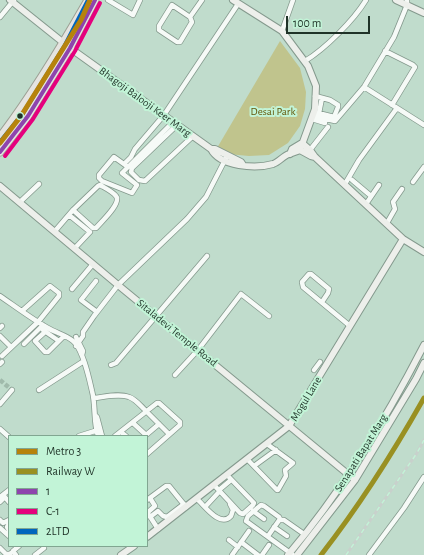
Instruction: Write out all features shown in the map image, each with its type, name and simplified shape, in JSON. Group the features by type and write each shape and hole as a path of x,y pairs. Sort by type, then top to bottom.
{"main road":[{"path":"0,137 20,111 64,42 88,0"},
{"path":"0,152 28,116 70,48 95,0"}],"street":[{"path":"108,0 133,15 140,0"},
{"path":"190,16 202,0"},
{"path":"282,31 293,0"},
{"path":"305,61 312,57 338,33 360,9 366,0"},
{"path":"396,0 407,2 424,13"},
{"name":"Bhagoji Balooji Keer Marg","path":"12,1 70,48 211,149 213,154 226,158"},
{"path":"0,17 12,1"},
{"path":"133,158 135,149 164,115 235,2 282,31 305,61 316,86 314,115"},
{"path":"314,115 335,121 364,87 394,37 407,2"},
{"path":"172,5 190,16 192,22 180,42 176,42 159,30 159,26 172,5"},
{"path":"345,184 394,106 415,67 385,51"},
{"path":"364,87 424,125"},
{"path":"314,115 334,117 338,107 335,103 315,96"},
{"path":"301,148 322,98"},
{"path":"314,115 325,123"},
{"path":"175,123 132,168 132,172 140,180 146,180 193,136"},
{"path":"126,166 115,157 112,158 99,175 99,178 102,181 132,193 137,185 122,172 133,158 175,123"},
{"path":"310,150 328,127"},
{"path":"301,148 311,156 315,157"},
{"path":"76,342 79,334 83,332 118,285 187,220 206,197 226,158 237,166 243,165 248,167 274,164 290,154 292,149 301,148 310,150 315,157 403,239 424,252"},
{"path":"413,182 424,167"},
{"path":"352,180 371,196"},
{"path":"20,202 39,184"},
{"path":"55,231 69,214 73,210 100,185 116,195 117,198 117,204 96,228 93,228 73,210"},
{"path":"366,204 379,185"},
{"name":"Sitaladevi Temple Road","path":"0,186 355,480"},
{"path":"387,223 395,209 393,202 402,189"},
{"path":"69,214 90,232 75,248"},
{"name":"Mogul Lane","path":"148,535 158,529 185,505 197,499 213,486 229,477 247,459 289,426 403,239"},
{"path":"112,365 116,363 207,256"},
{"path":"72,289 93,264"},
{"path":"322,302 329,289 309,274 302,282 303,287 350,326"},
{"path":"96,281 82,300 97,312"},
{"path":"22,311 48,287 53,287 59,293 59,296 40,325 24,344"},
{"path":"175,375 198,350 235,297 241,294 269,316"},
{"path":"0,296 40,325 76,342 83,351 82,355 94,398 93,404 96,415 94,420 101,435"},
{"path":"40,325 45,332 59,340"},
{"path":"2,356 40,325"},
{"path":"45,332 34,342 44,352 48,352 64,336"},
{"path":"0,336 11,348"},
{"name":"Senapati Bapat Marg","path":"290,554 349,475 423,349"},
{"path":"39,390 84,361"},
{"path":"314,370 320,362"},
{"name":"Senapati Bapat Marg","path":"297,555 355,480 416,379 424,363"},
{"path":"0,404 12,390"},
{"path":"94,398 106,396 129,397 135,400 169,434"},
{"path":"116,435 133,423 145,410 159,403 180,422 180,425 148,453"},
{"path":"133,423 146,435 159,424"},
{"path":"0,429 8,436"},
{"path":"82,435 98,430"},
{"path":"98,430 98,435"},
{"path":"121,432 125,435"},
{"path":"372,437 378,441"},
{"path":"247,459 278,490 286,476 285,470 293,463 267,444"},
{"path":"254,466 276,450"},
{"path":"205,507 219,492 229,477 254,503 242,514 219,492 213,486"},
{"path":"369,555 404,508 424,477"},
{"path":"148,514 156,506 149,499 169,486 185,505"},
{"path":"197,499 218,519 226,520 231,516 233,510 230,504 219,492"},
{"path":"0,502 6,497"},
{"path":"290,554 246,520 247,518 253,511 263,505 279,517 280,520 284,520 304,534"},
{"path":"148,514 158,511 167,517 178,511"},
{"path":"253,511 264,519"},
{"path":"148,514 158,529"},
{"path":"153,522 162,515"},
{"path":"268,536 280,520"},
{"path":"274,527 287,536"},
{"path":"0,528 8,535"},
{"path":"232,555 249,531"},
{"path":"229,540 258,555"},
{"path":"262,555 269,545"},
{"path":"121,555 130,547"},
{"path":"0,548 8,555 14,553"},
{"path":"35,555 44,548"}],"green space":[{"name":"Desai Park","path":"280,41 300,68 306,92 305,109 300,126 288,143 269,155 249,156 228,154 217,148"}],"tunnel":[{"path":"0,380 12,390"}],"railway":[{"path":"346,555 417,453 424,440"}],"metro line":[{"name":"3","path":"0,143 21,116 81,20 90,0"}],"rail line":[{"name":"W","path":"321,555 376,478 424,398"}],"transit line":[{"name":"2LTD","path":"0,142 23,113 65,45 88,0"},
{"name":"1","path":"0,152 28,116 70,48 95,0"},
{"name":"C-1","path":"5,156 33,119 75,51 100,3"}]}
